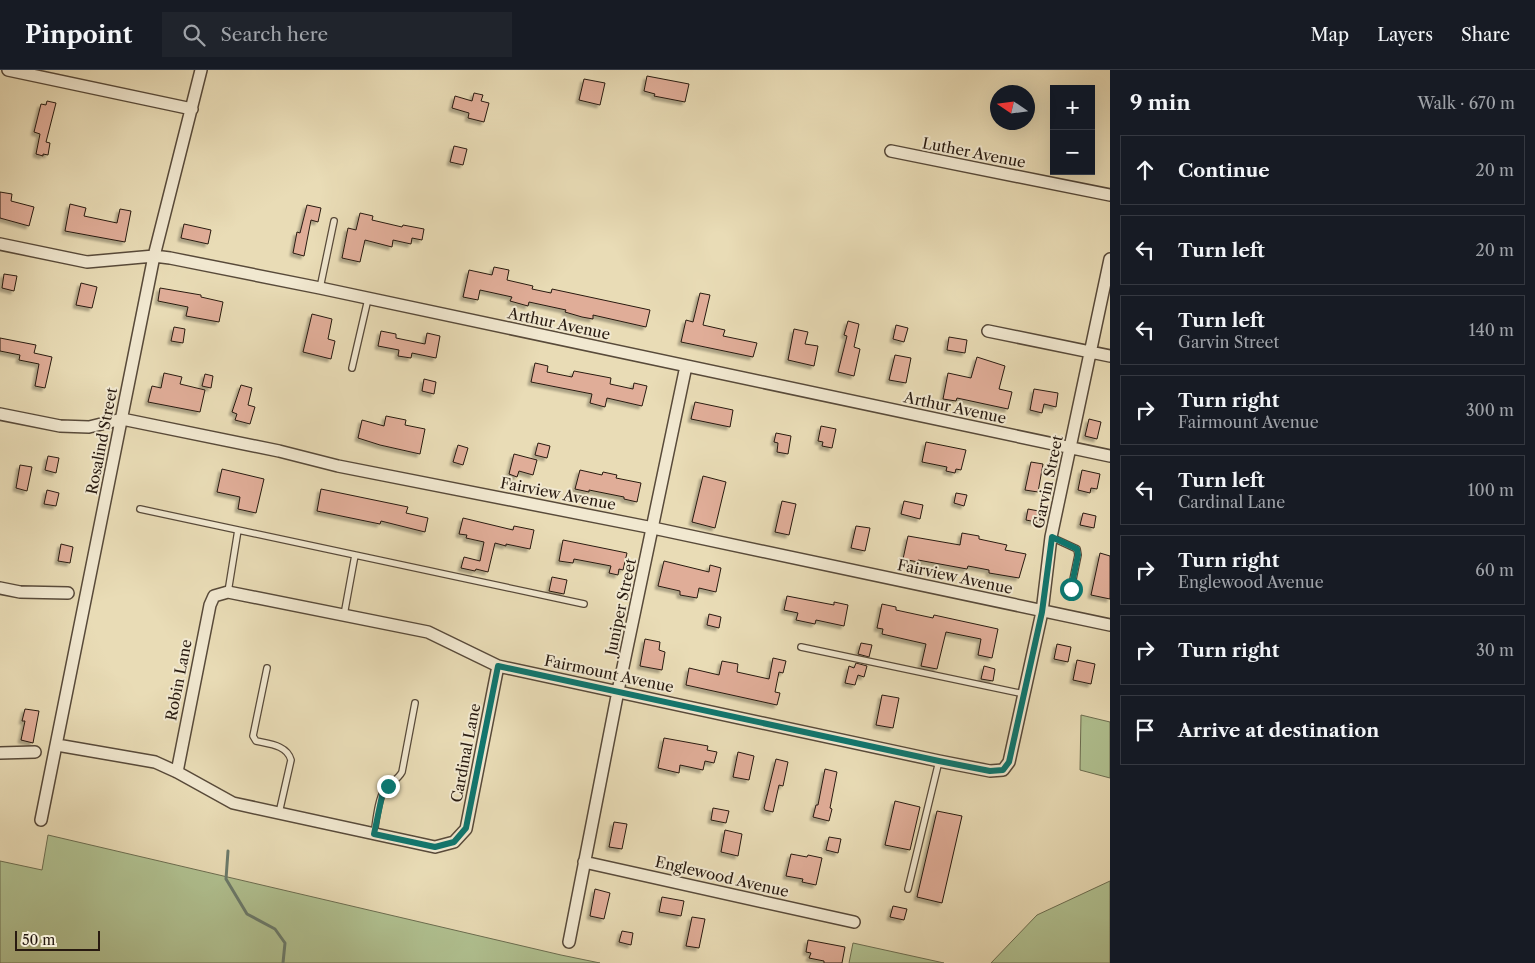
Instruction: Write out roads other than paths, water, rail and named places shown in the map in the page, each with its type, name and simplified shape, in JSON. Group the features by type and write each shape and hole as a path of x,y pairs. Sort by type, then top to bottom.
{"street":[{"path":"8,70 192,109"},
{"name":"Rosalind Street","path":"41,820 154,256 201,70"},
{"name":"Luther Avenue","path":"891,151 1110,195"},
{"name":"Arthur Avenue","path":"0,244 87,262 154,256 368,298 1110,456"},
{"name":"Garvin Street","path":"1003,770 1009,762 1042,612 1052,537 1110,259"},
{"path":"988,331 1110,356"},
{"name":"Juniper Street","path":"569,942 618,691 686,366"},
{"name":"Fairview Avenue","path":"0,414 60,426 89,427 122,419 279,451 338,466 653,528 1110,625"},
{"path":"0,588 20,592 68,593"},
{"name":"Fairmount Avenue","path":"214,596 228,592 428,632 498,666 939,761 990,771 1003,770"},
{"name":"Robin Lane","path":"176,772 210,604 214,596"},
{"name":"Cardinal Lane","path":"374,834 435,847 454,842 466,828 498,666"},
{"path":"57,745 155,762 233,803 374,834"},
{"path":"0,753 35,752"},
{"name":"Englewood Avenue","path":"584,862 854,922"}],"lane":[{"path":"320,288 334,221"},
{"path":"352,368 368,298"},
{"path":"140,509 584,604"},
{"path":"228,592 238,530"},
{"path":"1052,537 1077,549 1078,555 1071,589"},
{"path":"344,615 355,555"},
{"path":"801,647 1024,694"},
{"path":"267,668 253,736 256,741 283,748 289,753 291,760 279,813"},
{"path":"374,834 383,791 398,779 402,772 415,703"},
{"path":"908,889 939,761"}],"waterway":[{"path":"228,851 226,879 247,914 275,929 285,943 283,963"}]}
